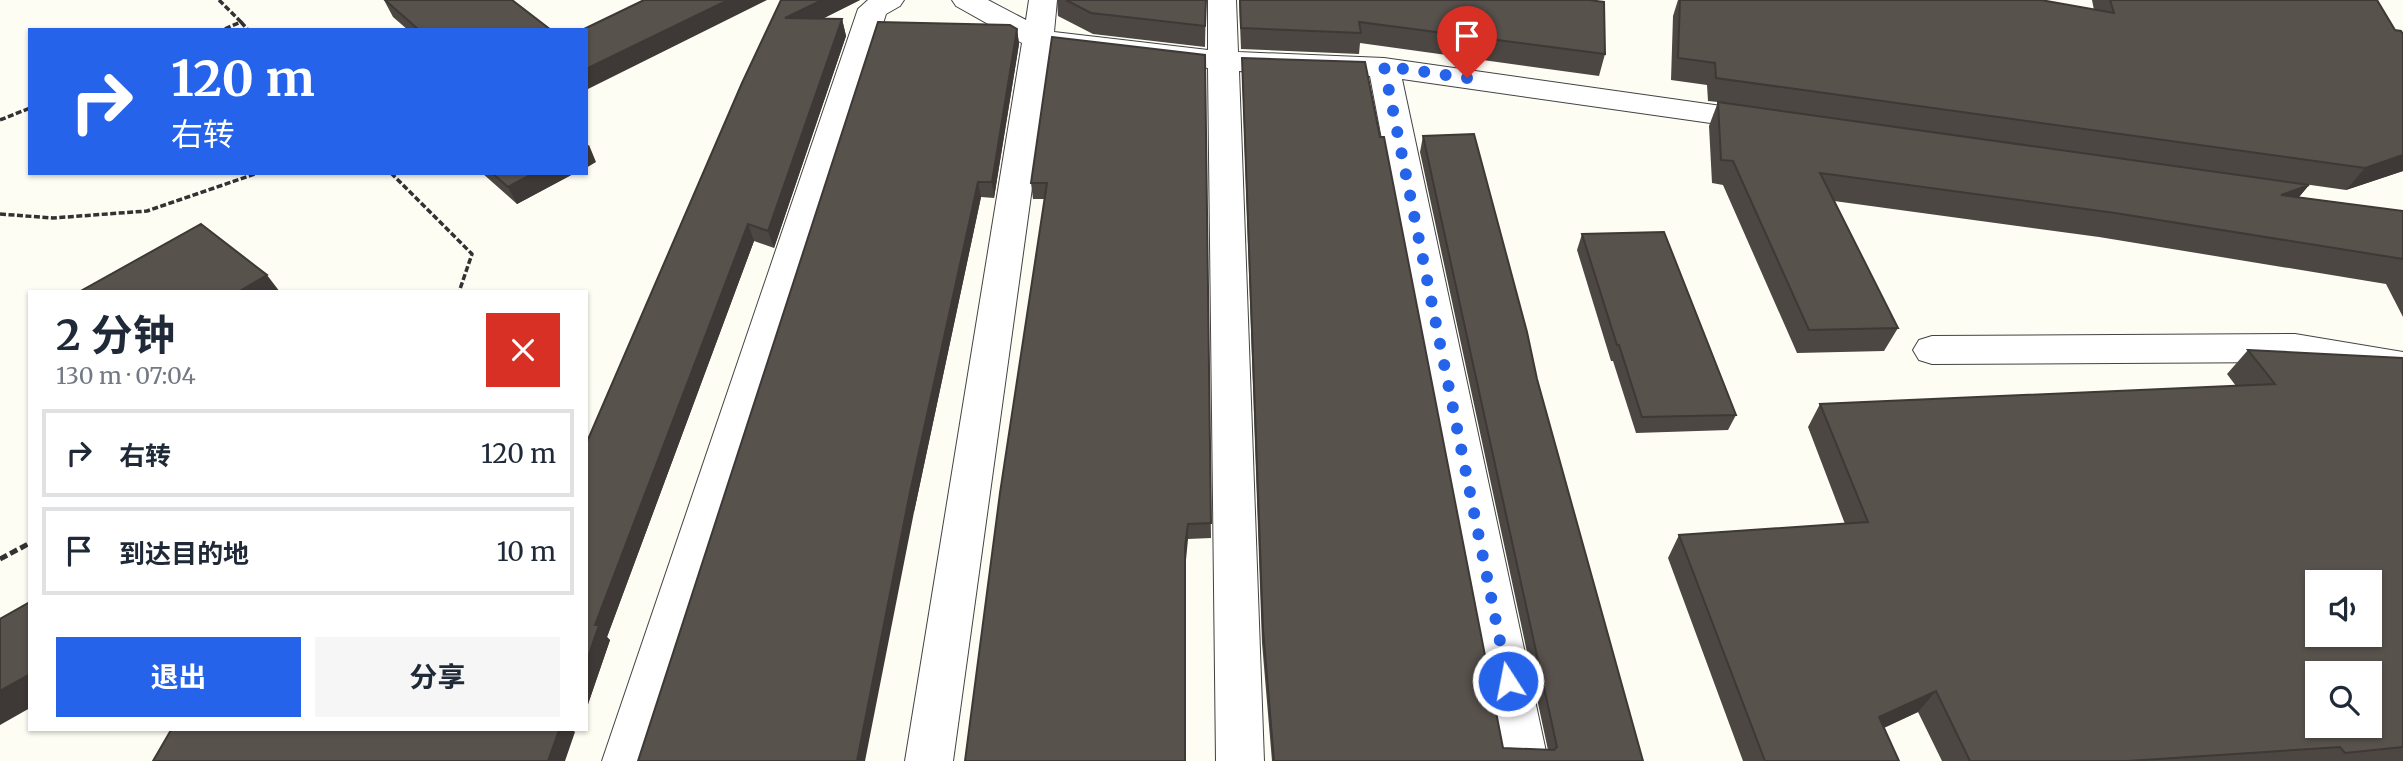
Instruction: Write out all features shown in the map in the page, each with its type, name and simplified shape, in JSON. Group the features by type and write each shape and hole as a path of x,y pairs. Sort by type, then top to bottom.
{"street":[{"path":"626,761 873,9 890,0"},
{"path":"966,0 1038,39 1224,61 1384,66 1797,126"},
{"path":"929,761 1043,0"},
{"path":"1222,0 1240,761"},
{"path":"1384,66 1524,761"},
{"path":"1932,350 2295,348 2403,366"}],"path":[{"path":"219,0 246,28"},
{"path":"227,28 241,22"},
{"path":"0,120 28,109"},
{"path":"0,214 53,218 147,211 252,175"},
{"path":"393,175 472,254 460,290"},
{"path":"0,559 28,544"}],"building":[{"path":"385,0 512,0 548,28 417,28"},
{"path":"644,0 728,0 588,68 586,28"},
{"path":"781,0 822,0 785,18 842,19 768,231 748,224 595,625 599,625 588,657 588,439 742,83"},
{"path":"1066,0 1206,0 1205,26 1091,13"},
{"path":"1240,0 1604,2 1605,54 1359,22 1361,33 1241,28"},
{"path":"1680,0 2041,0 2114,13 2110,0 2377,0 2395,30 2403,34 2403,155 2365,168 1716,78 1715,63 1678,58"},
{"path":"878,22 1010,25 1017,29 992,182 978,182 909,497 857,761 638,761"},
{"path":"1052,37 1205,55 1211,523 1188,524 1185,546 1185,761 965,761 1000,493 1047,183 1031,183"},
{"path":"1242,58 1365,62 1380,137 1384,137 1503,748 1554,750 1557,747 1423,136 1474,134 1537,379 1643,761 1274,761 1263,629"},
{"path":"1718,102 2309,185 2281,195 2403,211 2403,259 2115,213 1820,173 1898,328 1809,330 1733,161 1721,160"},
{"path":"494,175 530,175 508,187"},
{"path":"201,224 267,275 241,290 83,290"},
{"path":"1664,232 1736,415 1642,417 1582,234"},
{"path":"2248,350 2403,358 2403,747 2345,753 2340,747 2128,761 1970,761 1936,691 1879,717 1899,761 1765,761 1679,535 1868,522 1820,404 2275,384"},
{"path":"28,603 28,675 0,691 0,619"},
{"path":"170,731 559,731 548,761 153,761"}],"route":[{"path":"1467,78 1384,66 1508,681"}]}
